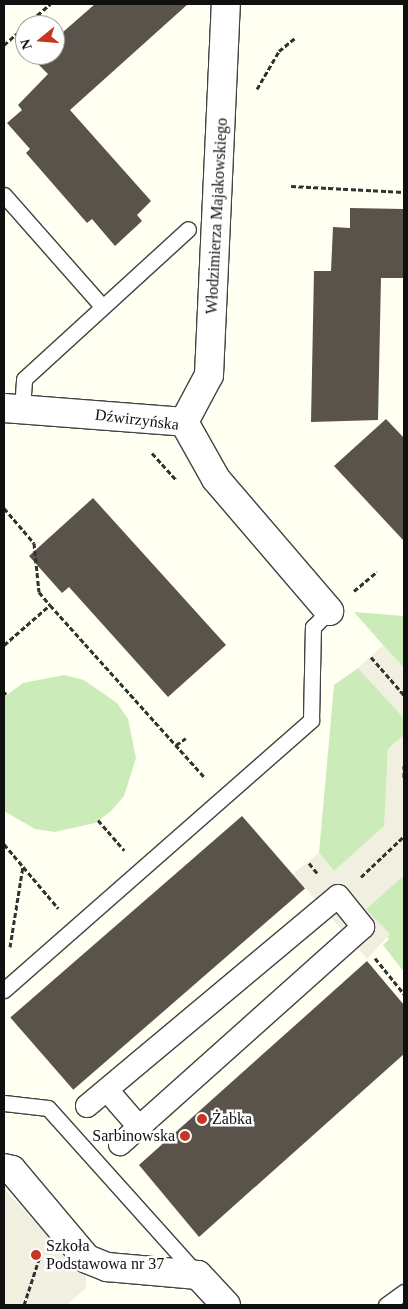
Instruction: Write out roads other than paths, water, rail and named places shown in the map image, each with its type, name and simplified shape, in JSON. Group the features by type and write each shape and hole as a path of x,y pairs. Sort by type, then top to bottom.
{"street":[{"name":"Włodzimierza Majakowskiego","path":"184,422 209,375 226,4"},
{"name":"Dźwirzyńska","path":"13,408 184,422 216,479 329,612"},
{"path":"88,1106 338,896 363,927 120,1144"},
{"path":"107,1090 139,1127"},
{"path":"4,1168 12,1170 87,1259 107,1267 198,1275 226,1305"}],"lane":[{"path":"4,195 101,305"},
{"path":"13,408 24,379 101,305 188,229"},
{"path":"4,990 311,720 313,627 329,612"},
{"path":"4,1103 48,1108 198,1275"},
{"path":"386,1305 404,1292"}],"place":[{"name":"Żabka","path":"202,1119"},
{"name":"Sarbinowska","path":"185,1136"},
{"name":"Szkoła Podstawowa nr 37","path":"36,1255"}]}
